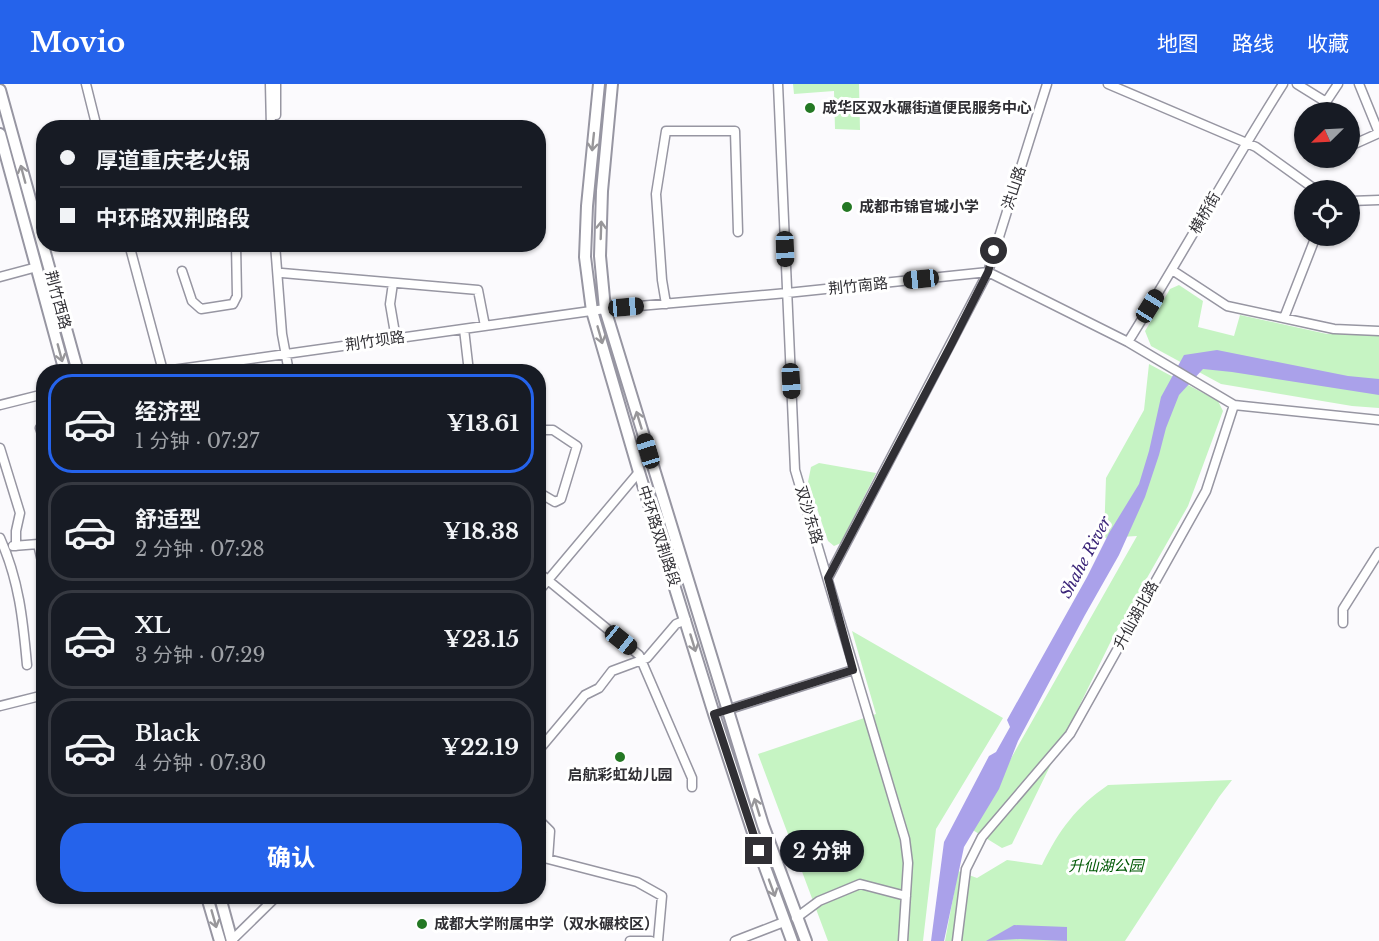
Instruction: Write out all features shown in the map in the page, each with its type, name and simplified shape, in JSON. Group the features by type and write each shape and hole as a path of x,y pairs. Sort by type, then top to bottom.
{"main road":[{"name":"中环路双荆路段","path":"599,84 587,206 585,256 592,311 714,714 759,851 792,941"},
{"name":"中环路双荆路段","path":"612,84 602,191 600,256 605,309 763,825 806,941"},
{"name":"荆竹西路","path":"0,90 36,220"},
{"name":"荆竹西路","path":"0,134 63,364"},
{"name":"荆竹西路","path":"45,252 76,364"},
{"path":"210,904 225,940"},
{"path":"221,904 225,940"}],"street":[{"path":"86,84 95,120"},
{"path":"270,84 271,120"},
{"path":"276,84 277,120"},
{"name":"双沙东路","path":"778,84 795,470 905,839 908,863 903,941"},
{"name":"洪山路","path":"828,578 988,272 1047,84"},
{"path":"1108,84 1246,142 1302,180"},
{"name":"横桥街","path":"1128,342 1246,142 1283,84"},
{"path":"1297,84 1326,102 1338,84"},
{"path":"1359,84 1379,133 1360,142"},
{"path":"666,304 662,280 656,194 666,131 735,131 738,232"},
{"path":"1360,201 1379,200"},
{"path":"1284,318 1312,246"},
{"path":"131,252 158,364"},
{"path":"182,271 192,301 201,309 233,304 237,296 236,252"},
{"path":"275,252 277,283 288,364"},
{"path":"281,252 287,332 286,353"},
{"path":"0,278 37,267"},
{"path":"1172,270 1227,306 1334,328 1379,331"},
{"path":"988,272 1128,342 1234,405 1379,420"},
{"name":"荆竹南路","path":"592,311 988,272"},
{"path":"282,273 478,290 485,326"},
{"path":"393,283 390,304 396,339"},
{"name":"荆竹坝路","path":"213,364 592,311"},
{"path":"464,329 468,364"},
{"path":"0,405 36,396"},
{"name":"升仙湖北路","path":"957,941 966,869 982,837 1070,734 1206,491 1234,405"},
{"path":"546,430 553,430 565,436 577,446 561,499 555,502 546,497"},
{"path":"0,448 20,513 16,531 16,546"},
{"path":"639,472 548,581 639,655 692,778 692,787"},
{"path":"27,665 21,604 2,543 16,546 36,544"},
{"path":"1343,623 1343,609 1379,552"},
{"path":"546,741 585,695 599,688 612,671 647,658 676,624 686,620"},
{"path":"714,714 853,670"},
{"path":"0,706 36,697"},
{"path":"546,827 550,831 548,859 637,882 662,897 658,941"},
{"path":"796,918 819,901 860,884 906,896"},
{"path":"225,940 268,904"},
{"path":"735,941 784,922"},
{"path":"630,941 651,941"}],"green space":[{"path":"793,84 859,84 860,130 835,129 834,91 794,94"},
{"path":"1179,285 1203,301 1198,327 1234,336 1240,315 1327,334 1379,332 1379,408 1352,406 1221,384 1151,346 1145,331 1170,289"},
{"path":"1149,364 1218,401 1223,411 1188,506 1111,641 1012,844 1002,848 971,829 1137,536 1104,538 1106,478 1144,410"},
{"path":"819,463 876,473 841,543 834,546 828,541 808,482 811,467"},
{"path":"852,631 1003,718 936,829 923,941 828,941 758,754 876,714"},
{"name":"升仙湖公园","path":"1232,780 1125,941 945,941 958,871 977,878 1007,860 1042,865 1069,820 1108,785"}],"shaded area":[{"path":"1217,350 1348,376 1379,379 1379,395 1203,369 1179,395 1166,428 1145,497 1119,555 1018,741 999,789 964,847 944,941 931,941 944,842 989,756 996,752 1010,727 1007,720 1109,533 1139,484 1161,397 1184,355"},
{"path":"1014,925 1067,927 1067,941 1020,939 986,941"}],"place":[{"name":"成华区双水碾街道便民服务中心","path":"810,108"},
{"name":"成都市锦官城小学","path":"847,207"},
{"name":"启航彩虹幼儿园","path":"620,757"},
{"name":"成都大学附属中学（双水碾校区）","path":"422,924"}],"route":[{"path":"759,851 714,714 853,670 828,578 951,345 988,272 994,251"}],"water label":[{"name":"Shahe River","path":"1085,557"}]}
